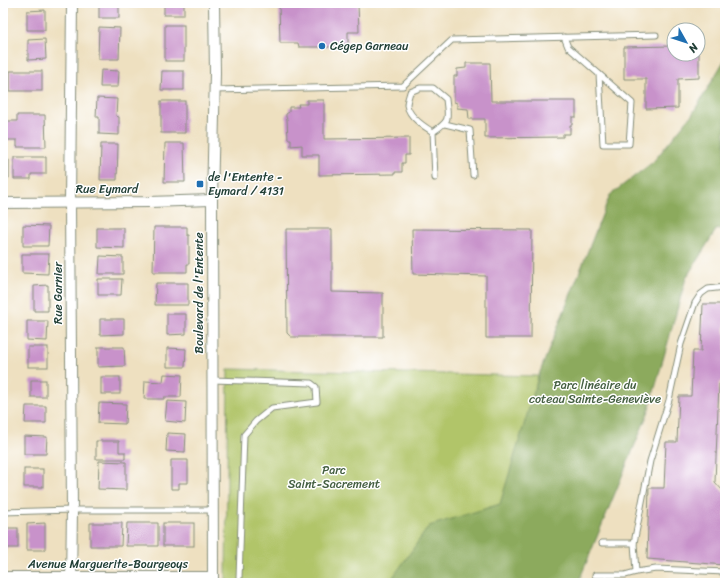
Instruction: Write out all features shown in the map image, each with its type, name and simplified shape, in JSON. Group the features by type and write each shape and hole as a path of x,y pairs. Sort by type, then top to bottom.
{"street":[{"name":"Rue Garnier","path":"71,580 70,202 72,3"},
{"name":"Boulevard de l'Entente","path":"213,580 212,200 215,90 214,3"},
{"name":"Rue Eymard","path":"3,203 212,200"},
{"name":"Avenue Marguerite-Bourgeoys","path":"3,577 71,580 213,580"}],"lane":[{"path":"403,86 452,40 656,35"},
{"path":"564,37 568,47 599,74 632,103 629,144 603,144 599,74"},
{"path":"215,90 403,86 410,92"},
{"path":"410,92 420,88 433,88 446,98 448,117 445,124 433,132"},
{"path":"410,92 407,105 412,115 422,125 433,132"},
{"path":"445,124 470,130 473,175"},
{"path":"433,132 435,178"},
{"path":"636,572 634,543 650,461 669,400 681,344 695,303 701,294 708,289 725,287"},
{"path":"212,380 311,383 316,387 317,402 272,408 256,421 244,435 239,578"},
{"path":"3,512 72,510 213,510"},
{"path":"602,543 634,543"},
{"path":"595,575 625,575 636,572 656,570 725,572"}],"green space":[{"name":"Parc linéaire du coteau Sainte-Geneviève","path":"725,59 725,228 716,230 686,278 648,413 578,583 389,583 429,526 500,504 540,372 610,195 653,162 693,113"},
{"name":"Parc Saint-Sacrement","path":"228,369 538,376 507,504 411,583 226,583"}],"building":[{"path":"99,3 119,3 119,18 99,18"},
{"path":"164,3 184,3 184,15 164,15"},
{"path":"279,3 358,3 359,32 348,32 348,44 335,45 335,47 299,47 298,43 280,43"},
{"path":"45,10 45,30 27,30 27,11"},
{"path":"165,25 184,25 184,61 165,61"},
{"path":"99,27 120,28 119,59 98,59"},
{"path":"45,39 46,59 28,60 28,40"},
{"path":"666,46 666,62 699,62 699,78 678,79 678,108 646,109 646,79 624,79 624,47"},
{"path":"466,63 490,63 491,101 576,101 576,117 572,117 570,134 563,134 563,137 485,138 485,119 469,119 468,109 457,108 457,103 454,102 454,76 457,76 457,69 466,68"},
{"path":"101,70 119,71 118,87 100,87"},
{"path":"10,71 42,71 42,91 10,91"},
{"path":"162,71 184,71 184,90 161,90"},
{"path":"97,98 117,99 116,116 119,117 119,135 99,134 99,117 96,117"},
{"path":"307,100 324,100 324,139 409,138 409,155 405,155 405,163 402,163 402,172 395,172 395,174 319,175 319,155 302,155 302,145 291,146 291,139 288,139 286,114 289,112 289,107 299,107 298,104 307,104"},
{"path":"161,101 185,101 185,133 161,133"},
{"path":"17,115 45,115 46,147 17,147 17,140 5,140 4,121 17,121"},
{"path":"165,143 184,143 185,182 164,182"},
{"path":"101,144 118,144 117,180 100,180"},
{"path":"14,157 46,157 46,174 31,174 31,179 14,179"},
{"path":"3,160 9,160 9,178 3,179"},
{"path":"23,225 49,226 48,246 23,246"},
{"path":"154,227 187,227 187,235 189,235 189,264 187,264 187,272 153,272"},
{"path":"97,228 124,228 124,248 97,247"},
{"path":"286,229 332,229 332,292 383,293 383,337 291,337 287,333"},
{"path":"412,229 532,230 531,338 486,338 486,276 413,274"},
{"path":"22,254 49,254 48,274 22,273"},
{"path":"100,256 123,257 123,274 99,274"},
{"path":"98,279 122,279 121,295 98,295"},
{"path":"156,283 188,283 188,305 155,305"},
{"path":"48,285 48,311 34,311 34,286"},
{"path":"703,304 725,304 725,378 719,384 715,482 723,491 725,491 725,565 647,559 649,488 664,488 666,442 677,442 679,396 691,396 693,351 701,351"},
{"path":"167,314 186,314 186,334 167,335"},
{"path":"100,319 124,319 124,334 100,335"},
{"path":"27,321 48,321 47,341 27,340"},
{"path":"28,347 48,347 48,367 28,367"},
{"path":"98,347 124,347 125,366 98,367"},
{"path":"167,348 186,349 185,367 167,367"},
{"path":"164,374 182,375 181,397 144,399 145,381 163,382"},
{"path":"101,377 120,377 120,394 101,394"},
{"path":"31,380 46,380 46,397 31,397"},
{"path":"167,401 186,402 185,423 165,421"},
{"path":"99,403 126,404 125,424 98,423"},
{"path":"26,406 46,406 46,423 25,423"},
{"path":"167,433 186,434 185,452 166,451"},
{"path":"24,436 47,437 46,454 24,454"},
{"path":"96,441 119,441 119,452 125,452 125,459 96,459"},
{"path":"171,460 188,460 188,483 179,483 179,489 171,489"},
{"path":"99,461 126,462 126,490 98,489"},
{"path":"24,469 43,469 43,487 24,487"},
{"path":"45,523 45,550 27,550 27,524"},
{"path":"90,523 122,523 121,546 90,546"},
{"path":"127,523 158,523 158,546 126,546"},
{"path":"163,523 194,523 194,546 163,546"},
{"path":"3,528 18,528 18,548 3,548"}],"place":[{"name":"Cégep Garneau","path":"322,46"},
{"name":"de l'Entente - Eymard / 4131","path":"200,184"}]}
